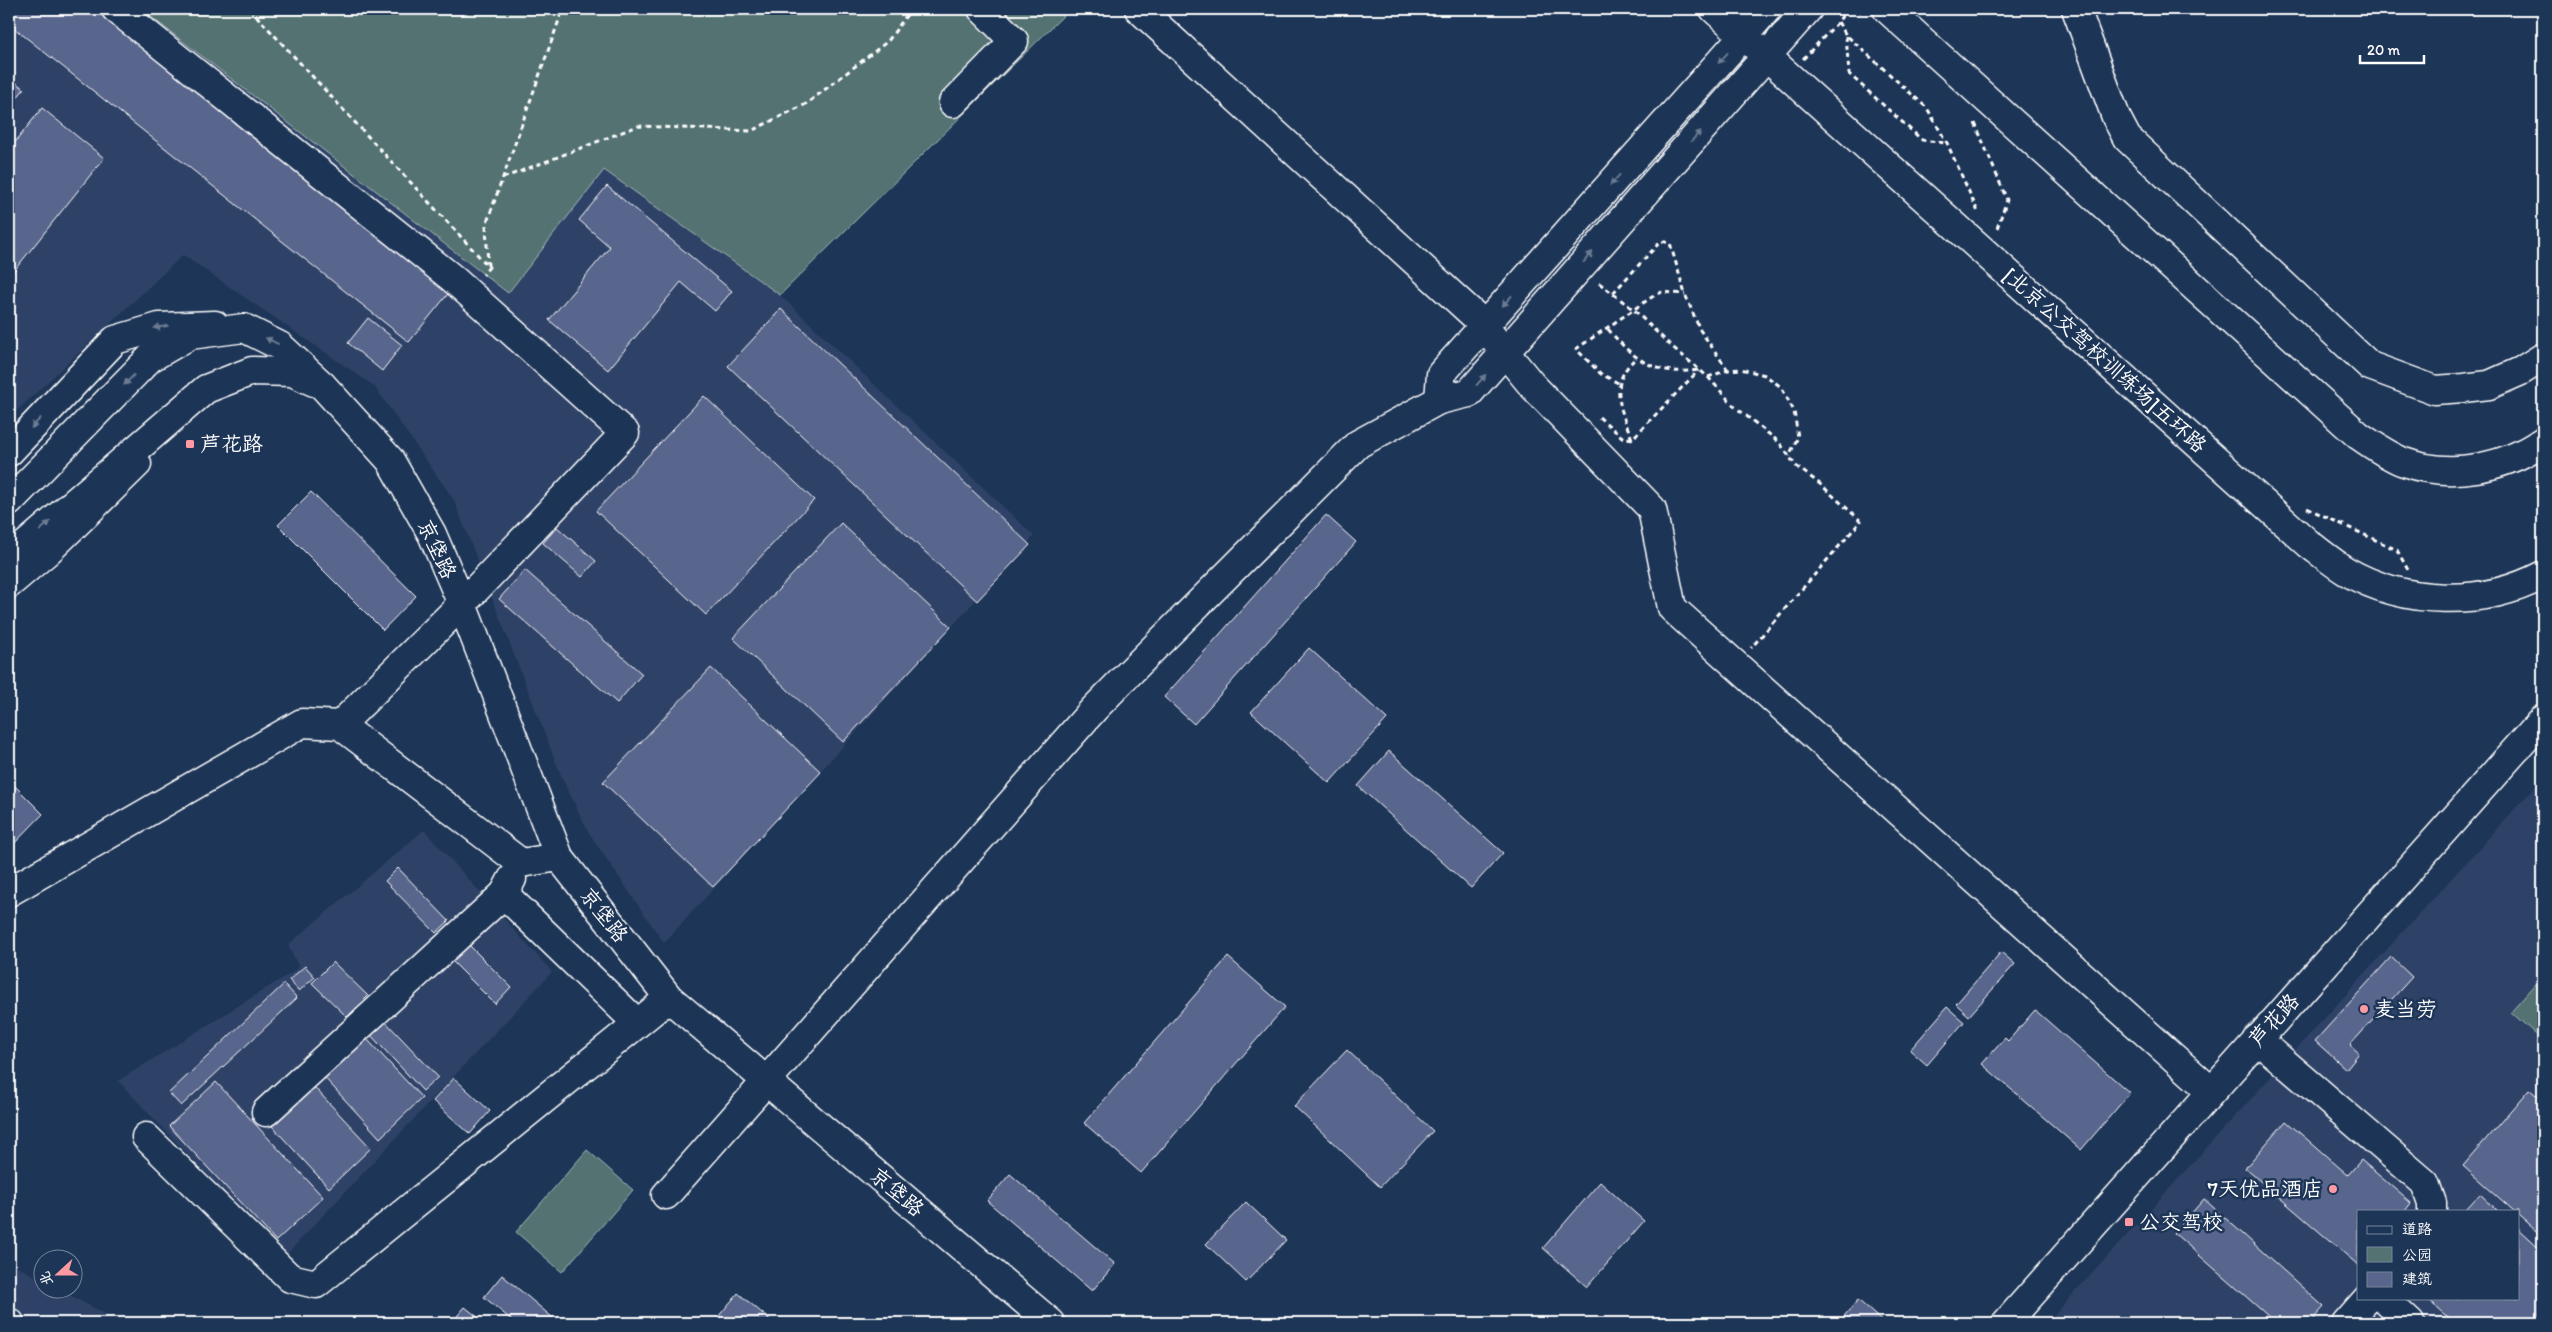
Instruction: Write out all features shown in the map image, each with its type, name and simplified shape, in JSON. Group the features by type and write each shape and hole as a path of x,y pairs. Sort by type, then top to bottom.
{"street":[{"path":"116,9 470,295 625,433 462,604 340,725"},
{"path":"952,104 1014,41 982,9"},
{"path":"1139,9 1484,327 1531,384 1652,509 1672,608 2211,1091"},
{"name":"[北京公交驾校训练场]五环路","path":"1714,9 2309,544 2346,571 2380,586 2422,596 2462,598 2495,594 2524,585 2543,575"},
{"path":"1439,400 1442,374 1767,9"},
{"path":"666,1195 1094,709 1358,444 1439,400 1469,393 1808,9"},
{"path":"2076,9 2116,117 2128,138 2370,366 2435,390 2489,385 2522,371 2543,357"},
{"path":"1877,13 2358,435 2380,450 2405,462 2435,469 2468,470 2504,462 2543,441"},
{"path":"9,452 115,340 160,327 200,324 244,328 280,346 322,385"},
{"path":"13,492 150,358 190,335 244,328"},
{"path":"9,559 206,389 252,372 270,371 292,372 322,385"},
{"name":"京垡路","path":"322,385 390,460 432,534 462,604 559,857 669,998 1050,1323"},
{"path":"9,584 49,550 174,428 206,389"},
{"name":"芦花路","path":"2006,1323 2543,718"},
{"path":"9,892 302,722 340,725 521,863 559,857"},
{"path":"266,1112 504,894 521,863"},
{"path":"504,894 637,1023"},
{"path":"146,1137 290,1278 316,1284 669,998"},
{"path":"2258,1039 2425,1183 2432,1203 2432,1210"},
{"path":"2346,1323 2366,1300"},
{"path":"2385,1300 2410,1323"}],"path":[{"path":"250,9 488,267"},
{"path":"470,295 488,267 486,225 563,9"},
{"path":"503,178 638,126 751,131 806,104 888,41 911,9"},
{"path":"1857,9 1877,13"},
{"path":"1838,22 1846,35 1927,108 1947,143 1980,215"},
{"path":"1846,35 1849,74 1922,140 1947,143"},
{"path":"1974,120 2007,200 1995,233"},
{"path":"1612,293 1662,241 1670,243 1685,294 1700,330 1728,370"},
{"path":"1580,267 1634,310 1670,345 1708,377 1734,406 1779,442 1796,466 1820,484 1861,521 1736,665"},
{"path":"1618,383 1601,374 1576,349 1662,292 1685,294"},
{"path":"1608,329 1636,358 1660,370 1678,373 1699,370"},
{"path":"1632,438 1622,412 1618,383 1626,367 1636,358"},
{"path":"1708,377 1728,370 1741,369 1765,375 1781,387 1794,411 1798,437 1789,456"},
{"path":"1632,438 1699,370"},
{"path":"1594,412 1622,437 1632,438"}],"shaded area":[{"path":"9,9 141,9 508,292 603,169 780,295 1034,536 664,943 589,833 562,778 454,500 374,386 183,255 9,418"},
{"path":"2543,778 2543,1323 2047,1323"},
{"path":"424,830 552,972 285,1256 118,1081 299,968 288,945"},
{"path":"9,1262 32,1275 32,1300 79,1300 122,1323 9,1323"}],"green space":[{"path":"141,9 1070,9 780,295 604,170 508,293"},
{"path":"2543,976 2543,1041 2511,1012"},
{"path":"587,1150 633,1190 562,1272 516,1232"}],"building":[{"path":"9,9 99,9 452,289 409,342 9,24"},
{"path":"9,77 24,89 9,108"},
{"path":"42,108 104,158 9,277 9,150"},
{"path":"607,186 732,291 715,311 681,282 608,370 549,320 610,247 579,220"},
{"path":"781,309 1030,545 977,601 728,366"},
{"path":"368,318 402,345 382,371 348,343"},
{"path":"704,396 814,500 706,615 596,511"},
{"path":"311,492 416,596 383,630 278,525"},
{"path":"1326,515 1356,542 1194,724 1164,697"},
{"path":"841,523 951,627 843,742 733,638"},
{"path":"557,527 596,561 582,577 543,543"},
{"path":"525,570 642,674 617,703 499,599"},
{"path":"1309,648 1387,719 1329,783 1251,712"},
{"path":"711,668 821,772 713,887 603,782"},
{"path":"1389,751 1503,853 1471,888 1358,786"},
{"path":"9,780 43,814 9,849"},
{"path":"398,868 449,921 436,933 385,881"},
{"path":"463,939 511,987 495,1004 447,956"},
{"path":"2001,952 2015,964 1969,1016 1956,1004"},
{"path":"1228,957 1285,1007 1141,1173 1084,1123"},
{"name":"麦当劳","path":"2391,957 2412,977 2350,1045 2359,1053 2346,1069 2315,1041"},
{"path":"333,962 368,996 347,1017 312,983"},
{"path":"305,966 315,977 299,991 289,980"},
{"path":"284,984 297,998 181,1106 169,1093"},
{"path":"1947,1007 1964,1022 1927,1065 1910,1050"},
{"path":"2035,1010 2130,1093 2081,1150 1982,1064 2005,1038 2008,1041"},
{"path":"382,1018 438,1077 423,1091 368,1032"},
{"path":"365,1037 422,1098 380,1138 323,1076"},
{"path":"1347,1050 1433,1131 1380,1187 1294,1106"},
{"path":"454,1078 490,1111 470,1134 433,1101"},
{"path":"216,1082 323,1197 276,1241 169,1126"},
{"path":"314,1087 371,1148 329,1188 272,1126"},
{"path":"2529,1089 2543,1101 2543,1237 2520,1217 2520,1210 2513,1210 2463,1166"},
{"name":"7天优品酒店","path":"2286,1121 2348,1175 2361,1160 2411,1203 2406,1210 2357,1210 2357,1264 2245,1168"},
{"path":"1010,1174 1115,1264 1092,1291 987,1201"},
{"path":"1600,1182 1644,1221 1587,1287 1543,1248"},
{"path":"2480,1194 2497,1210 2465,1210"},
{"path":"2204,1199 2324,1307 2314,1318 2319,1323 2303,1323 2298,1319 2294,1323 2276,1323 2174,1233"},
{"path":"1246,1202 1286,1240 1246,1282 1206,1244"},
{"path":"2520,1231 2543,1252 2543,1323 2455,1323 2429,1300 2520,1300"},
{"path":"502,1275 559,1323 515,1323 484,1297"},
{"path":"738,1293 774,1323 713,1323"},
{"path":"1858,1300 1884,1323 1838,1323"},
{"path":"465,1307 485,1323 451,1323"}],"place":[{"name":"芦花路","path":"190,444"},
{"name":"麦当劳","path":"2364,1009"},
{"name":"7天优品酒店","path":"2333,1189"},
{"name":"公交驾校","path":"2129,1222"}]}
